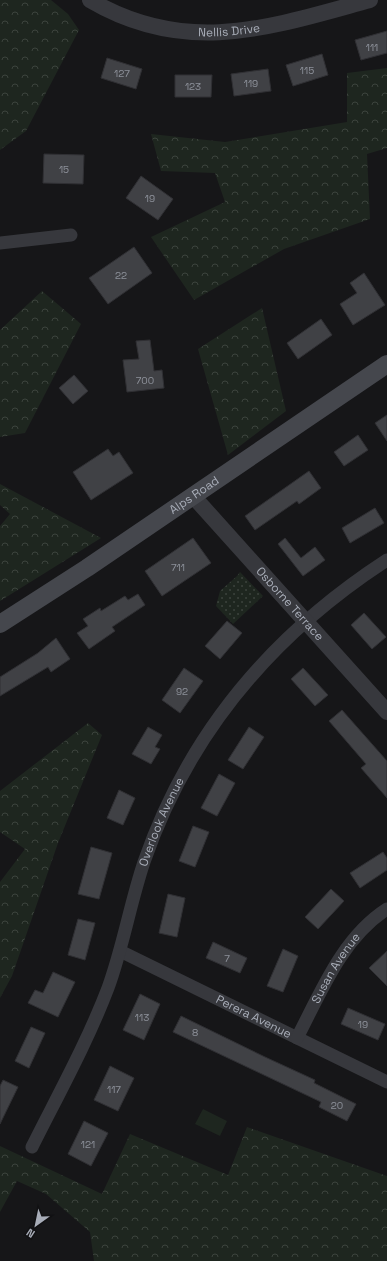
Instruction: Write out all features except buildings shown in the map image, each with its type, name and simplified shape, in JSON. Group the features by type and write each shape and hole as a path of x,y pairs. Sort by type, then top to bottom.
{"main road":[{"name":"Alps Road","path":"0,624 387,364"}],"street":[{"name":"Nellis Drive","path":"90,0 116,14 158,27 178,31 220,33 280,25 370,0"},
{"path":"0,243 71,236"},
{"name":"Osborne Terrace","path":"192,496 387,712"},
{"name":"Overlook Avenue","path":"32,1147 94,1022 120,951 144,862 162,818 195,754 217,720 247,680 280,643 358,578 387,560"},
{"name":"Susan Avenue","path":"297,1038 339,958 366,926 387,909"},
{"name":"Perera Avenue","path":"120,951 387,1082"}],"green space":[{"path":"0,0 51,0 68,14 79,30 26,131 0,150"},
{"path":"387,68 387,148 367,154 370,219 284,249 194,300 151,237 225,202 215,173 161,171 151,134 225,142 347,122 347,73"},
{"path":"42,291 81,324 25,433 0,437 0,330"},
{"path":"262,308 286,411 228,455 198,349"},
{"path":"0,484 101,538 0,601 0,526 10,514 0,505"},
{"path":"240,572 263,596 233,624 216,606 220,591"},
{"path":"88,723 102,735 58,843 12,976 0,998 0,882 25,849 0,832 0,791"},
{"path":"203,1109 227,1121 220,1136 195,1124"},
{"path":"247,1127 387,1176 387,1261 94,1261 90,1232 46,1194 17,1181 0,1212 0,1146 102,1194 130,1134 228,1175"}]}
